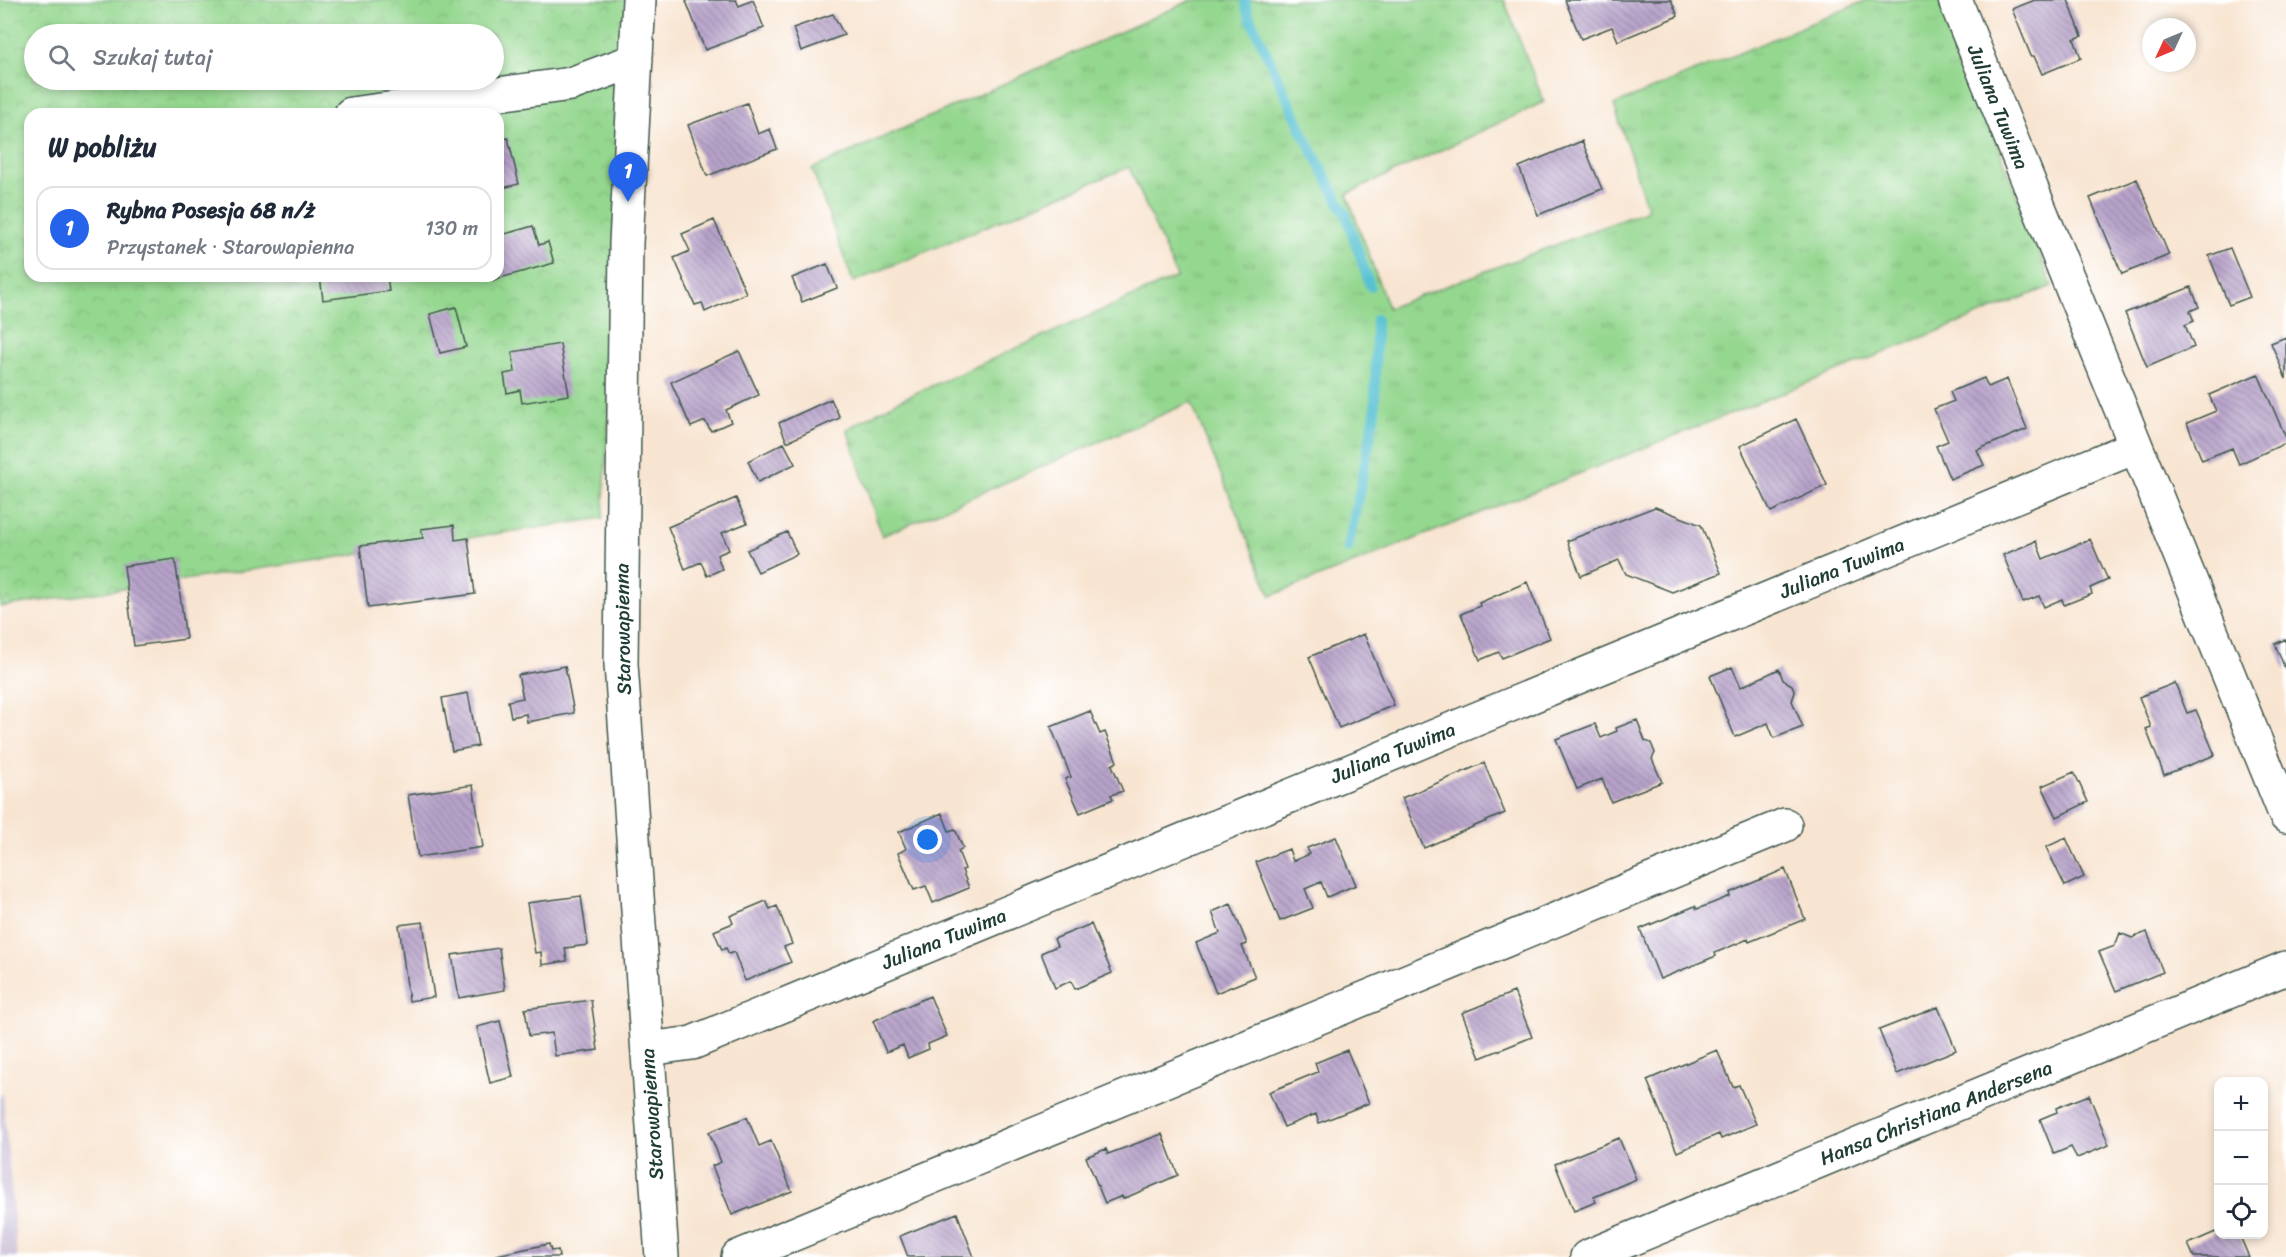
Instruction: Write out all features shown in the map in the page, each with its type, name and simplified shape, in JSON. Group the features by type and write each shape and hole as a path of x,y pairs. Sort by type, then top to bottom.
{"street":[{"name":"Starowapienna","path":"639,0 626,243 621,664 662,1257"},
{"name":"Juliana Tuwima","path":"1955,0 2286,816"},
{"path":"395,108 571,84 636,60"},
{"name":"Juliana Tuwima","path":"648,1049 692,1043 2135,447"},
{"path":"738,1257 1785,825"},
{"name":"Hansa Christiana Andersena","path":"1587,1257 2286,968"}],"shaded area":[{"path":"0,1094 3,1094 17,1257 0,1257"}],"green space":[{"path":"0,0 631,0 603,518 0,607"},
{"path":"1192,0 1504,0 1544,102 1347,194 1388,308 1648,210 1614,105 1867,0 1942,0 2052,286 1271,596 1191,402 882,536 847,429 900,400 1177,277 1129,167 853,282 812,169"}],"building":[{"path":"736,0 739,6 753,0 764,28 705,50 686,1"},
{"path":"1565,0 1671,0 1678,16 1618,41 1612,27 1581,39"},
{"path":"2035,0 2068,0 2082,36 2074,39 2081,58 2042,74 2034,56 2031,56 2012,9"},
{"path":"833,14 844,35 801,51 793,28"},
{"path":"747,103 758,134 770,129 777,149 707,176 688,125"},
{"path":"508,138 519,184 504,188 504,139"},
{"path":"1582,141 1602,189 1538,215 1519,167"},
{"path":"2137,179 2169,255 2122,274 2090,198"},
{"path":"714,220 746,293 705,312 702,303 695,305 674,258 690,251 682,234"},
{"path":"533,226 539,245 548,242 554,263 504,277 504,234"},
{"path":"2230,248 2250,297 2229,305 2209,256"},
{"path":"827,264 837,288 802,302 792,278"},
{"path":"321,282 388,282 389,291 323,300"},
{"path":"2191,287 2199,307 2190,311 2194,321 2185,325 2194,347 2147,367 2125,313"},
{"path":"456,307 466,347 440,353 430,314"},
{"path":"2286,337 2286,379 2271,343"},
{"path":"560,344 569,395 522,403 520,390 507,393 504,374 515,372 512,352"},
{"path":"739,351 759,395 726,410 731,422 711,431 705,421 691,427 671,382"},
{"path":"2258,374 2286,438 2286,443 2239,464 2232,448 2202,460 2187,423 2216,411 2209,395"},
{"path":"1984,378 1988,387 2007,379 2027,429 1977,450 1984,465 1950,479 1936,446 1948,441 1934,409 1954,401 1950,392"},
{"path":"831,399 840,418 787,442 779,423"},
{"path":"1796,419 1827,485 1771,512 1740,446"},
{"path":"784,443 795,464 758,482 748,461"},
{"path":"736,498 747,523 722,533 729,550 717,555 722,569 707,576 701,562 685,569 668,527"},
{"path":"1655,507 1701,525 1721,573 1672,592 1626,574 1619,560 1581,576 1567,541"},
{"path":"454,525 455,540 468,538 475,594 368,608 360,546 423,538 421,529"},
{"path":"787,532 797,554 758,572 747,550"},
{"path":"2090,539 2108,580 2090,588 2092,594 2064,605 2062,599 2044,607 2039,596 2023,602 2003,555 2036,541 2043,559"},
{"path":"175,559 186,639 134,646 124,566"},
{"path":"1527,582 1550,638 1502,658 1499,652 1480,660 1461,614 1480,606 1479,603"},
{"path":"1364,634 1394,705 1339,728 1309,657"},
{"path":"2286,639 2286,671 2275,644"},
{"path":"565,666 574,713 527,722 526,714 511,717 508,701 523,698 518,675"},
{"path":"1732,667 1741,687 1779,669 1783,680 1792,685 1795,692 1792,701 1803,727 1774,738 1768,723 1735,737 1710,676"},
{"path":"2175,683 2187,713 2196,710 2215,755 2164,775 2146,729 2151,727 2139,697"},
{"path":"468,693 478,746 452,751 442,698"},
{"path":"1090,711 1100,734 1105,732 1117,762 1112,765 1123,791 1111,795 1113,799 1080,813 1065,779 1071,777 1051,727"},
{"path":"1637,720 1645,741 1651,743 1655,753 1652,759 1662,782 1611,802 1602,779 1577,789 1556,739 1595,724 1601,738 1617,731 1616,728"},
{"path":"1484,763 1505,813 1424,848 1402,798"},
{"path":"2074,772 2088,802 2057,817 2042,786"},
{"path":"473,785 483,847 418,857 408,795"},
{"path":"942,813 949,831 955,829 963,848 958,851 969,888 933,903 926,886 914,890 898,853 906,849 899,832"},
{"path":"1336,837 1356,885 1327,897 1321,882 1305,889 1313,908 1280,921 1256,862 1289,849 1293,861 1310,854 1307,848"},
{"path":"2066,838 2084,877 2065,886 2046,847"},
{"path":"1785,869 1805,919 1749,942 1748,939 1715,953 1716,956 1660,979 1640,929 1695,906 1697,909 1730,896 1729,893"},
{"path":"581,896 588,945 565,948 567,961 542,965 541,952 535,953 527,903"},
{"path":"766,901 770,909 777,906 792,944 784,947 791,962 745,981 734,952 729,954 726,948 722,950 714,931 733,923 730,916"},
{"path":"1231,904 1247,944 1242,946 1255,977 1216,993 1196,943 1220,933 1212,912"},
{"path":"423,922 434,997 409,1001 399,925"},
{"path":"1091,924 1112,973 1075,989 1071,981 1055,988 1041,953 1057,946 1054,939"},
{"path":"2147,932 2163,972 2116,991 2099,952 2115,946 2120,933 2132,938"},
{"path":"499,948 505,990 459,998 452,955"},
{"path":"1514,992 1532,1037 1480,1058 1462,1013"},
{"path":"930,996 947,1036 928,1044 929,1049 908,1058 903,1045 886,1052 873,1021"},
{"path":"591,1000 598,1050 555,1056 552,1033 529,1036 525,1009"},
{"path":"1938,1007 1956,1050 1897,1074 1879,1030"},
{"path":"500,1021 513,1077 490,1083 477,1027"},
{"path":"1347,1050 1369,1103 1319,1123 1316,1114 1284,1127 1269,1092 1318,1072 1315,1063"},
{"path":"1717,1050 1733,1087 1739,1085 1756,1124 1721,1139 1719,1134 1677,1152 1647,1080"},
{"path":"2089,1095 2109,1145 2077,1158 2071,1147 2054,1154 2040,1119 2057,1112 2056,1108"},
{"path":"747,1117 759,1146 771,1141 792,1191 732,1215 712,1166 721,1162 709,1132"},
{"path":"1162,1134 1178,1175 1123,1199 1122,1196 1105,1203 1086,1157 1106,1149 1108,1154"},
{"path":"1619,1138 1636,1179 1594,1197 1596,1202 1574,1211 1555,1164"},
{"path":"957,1213 974,1257 908,1257 900,1236"},
{"path":"2214,1233 2214,1239 2241,1239 2249,1257 2194,1257 2188,1244"},
{"path":"549,1244 551,1251 558,1250 559,1257 497,1257 496,1255"}],"waterway":[{"path":"1245,0 1247,11 1305,137 1346,215 1370,286"},
{"path":"1348,548 1375,413 1376,319"}],"place":[{"name":"Rybna Posesja 68 n/ż","path":"628,202"}]}
